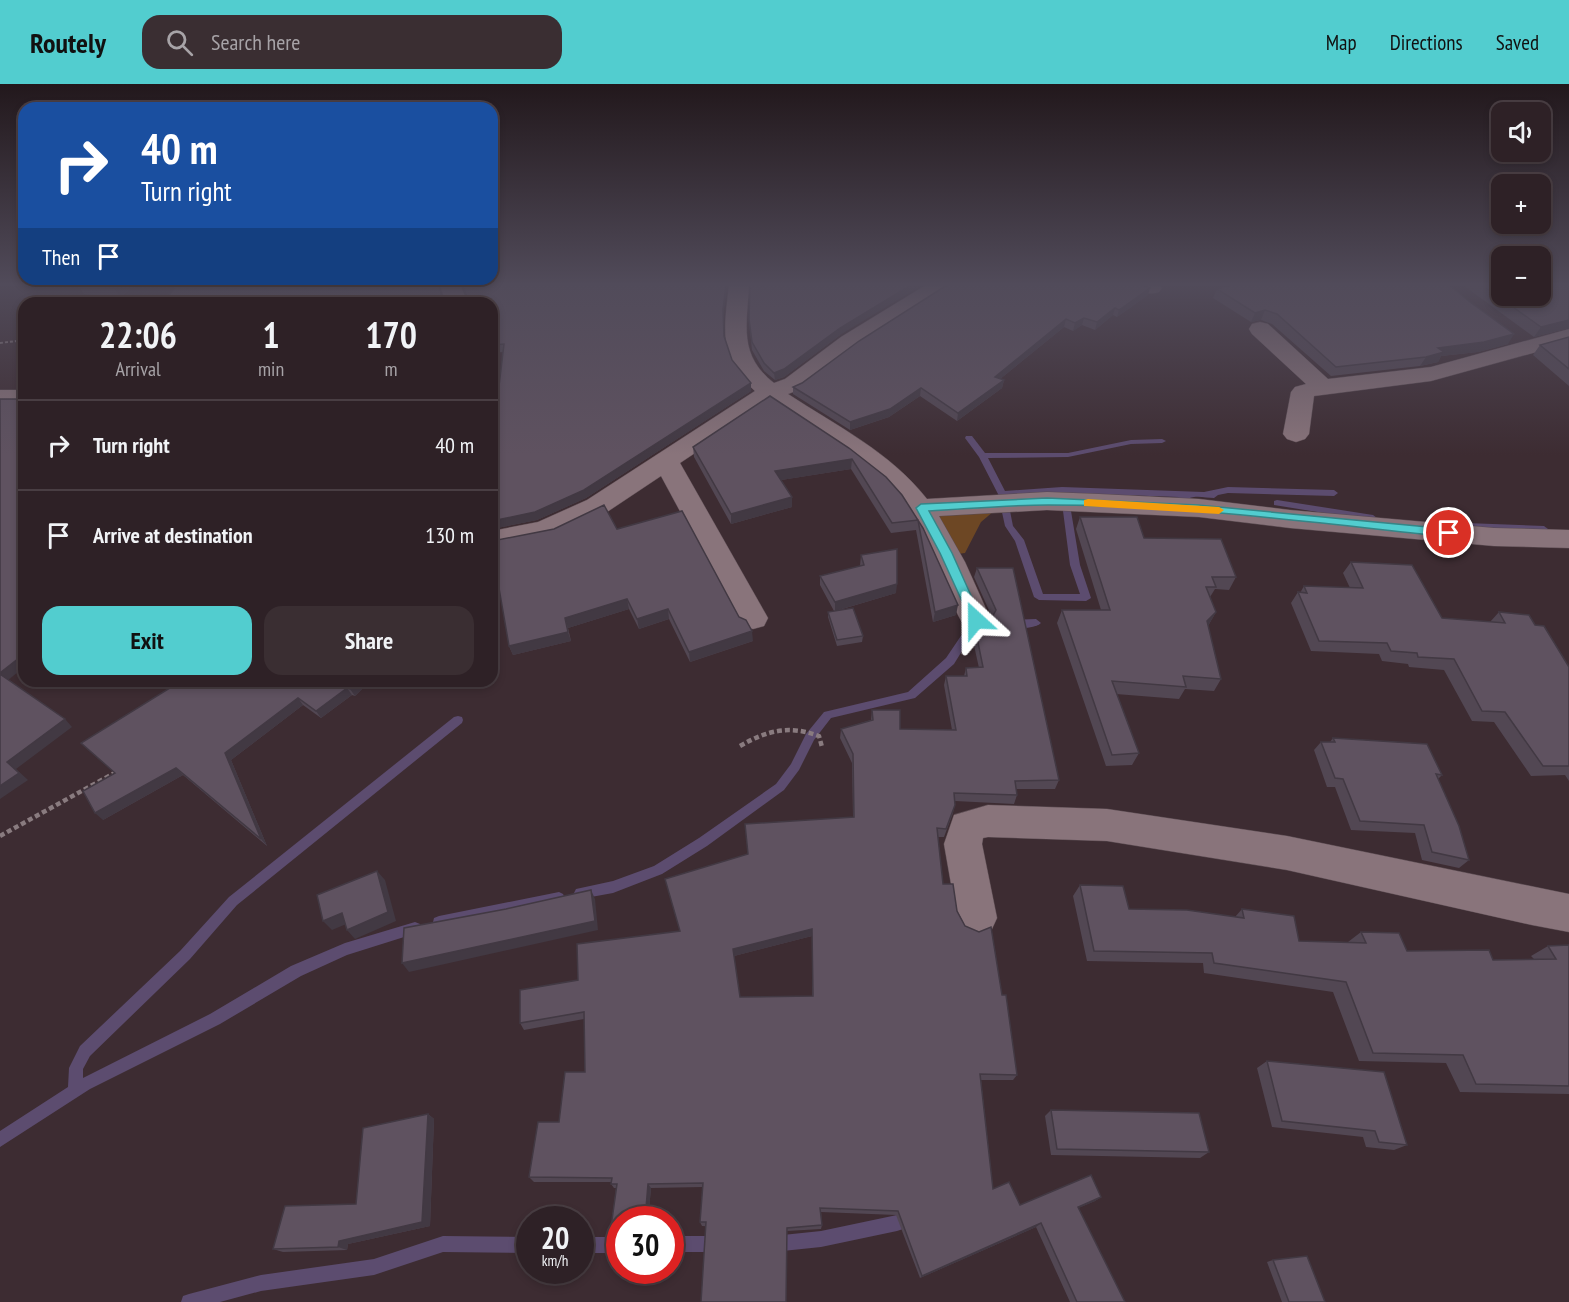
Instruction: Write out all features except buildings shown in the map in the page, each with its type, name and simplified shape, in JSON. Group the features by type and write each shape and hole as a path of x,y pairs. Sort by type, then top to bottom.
{"street":[{"path":"736,342 745,368 770,392 867,454 892,474 921,508 946,553 976,620"},
{"path":"498,539 546,530 597,506 770,392 793,384 849,342"},
{"path":"1274,342 1322,386"},
{"path":"1296,434 1303,392 1322,386 1394,380 1430,374 1517,342"},
{"path":"0,397 18,397"},
{"path":"666,462 753,618"},
{"path":"921,508 1030,502 1198,508 1280,518 1482,536 1569,539"},
{"path":"977,918 963,844 967,826 988,821 1107,825 1287,853 1532,907 1569,912"}],"path":[{"path":"740,746 780,727 803,729 819,736 822,747"},
{"path":"0,836 127,766"}],"shaded area":[{"path":"994,511 981,522 965,553 957,554 936,514"}],"waterway":[{"path":"969,438 983,456"},
{"path":"983,456 1068,455 1131,442 1162,441"},
{"path":"983,456 1002,494"},
{"path":"1002,494 1062,490 1191,494"},
{"path":"1206,494 1228,490 1334,493"},
{"path":"1002,494 1009,526 1019,540 1039,597 1086,598 1075,565 1067,511 1075,502"},
{"path":"1171,500 1179,500 1191,494"},
{"path":"1191,494 1214,495"},
{"path":"1277,503 1373,518"},
{"path":"1466,526 1544,529"},
{"path":"1012,624 1036,623"},
{"path":"580,893 613,887 658,870 703,842 780,787 795,767 810,737 828,715 911,695 950,661 972,627 981,625"},
{"path":"75,1090 76,1068 85,1051 185,955 233,901 458,720"},
{"path":"439,922 559,898"},
{"path":"0,1140 85,1084 215,1019 296,971 345,949 415,928"},
{"path":"773,1244 821,1239 897,1223"},
{"path":"189,1302 261,1283 374,1267 443,1244 516,1245"},
{"path":"684,1244 719,1244"},
{"path":"594,1245 606,1245"}],"slow traffic":[{"path":"1088,503 1219,510"}],"route":[{"path":"976,620 946,553 921,508 1047,501 1099,503 1198,508 1259,516 1449,533"}]}
